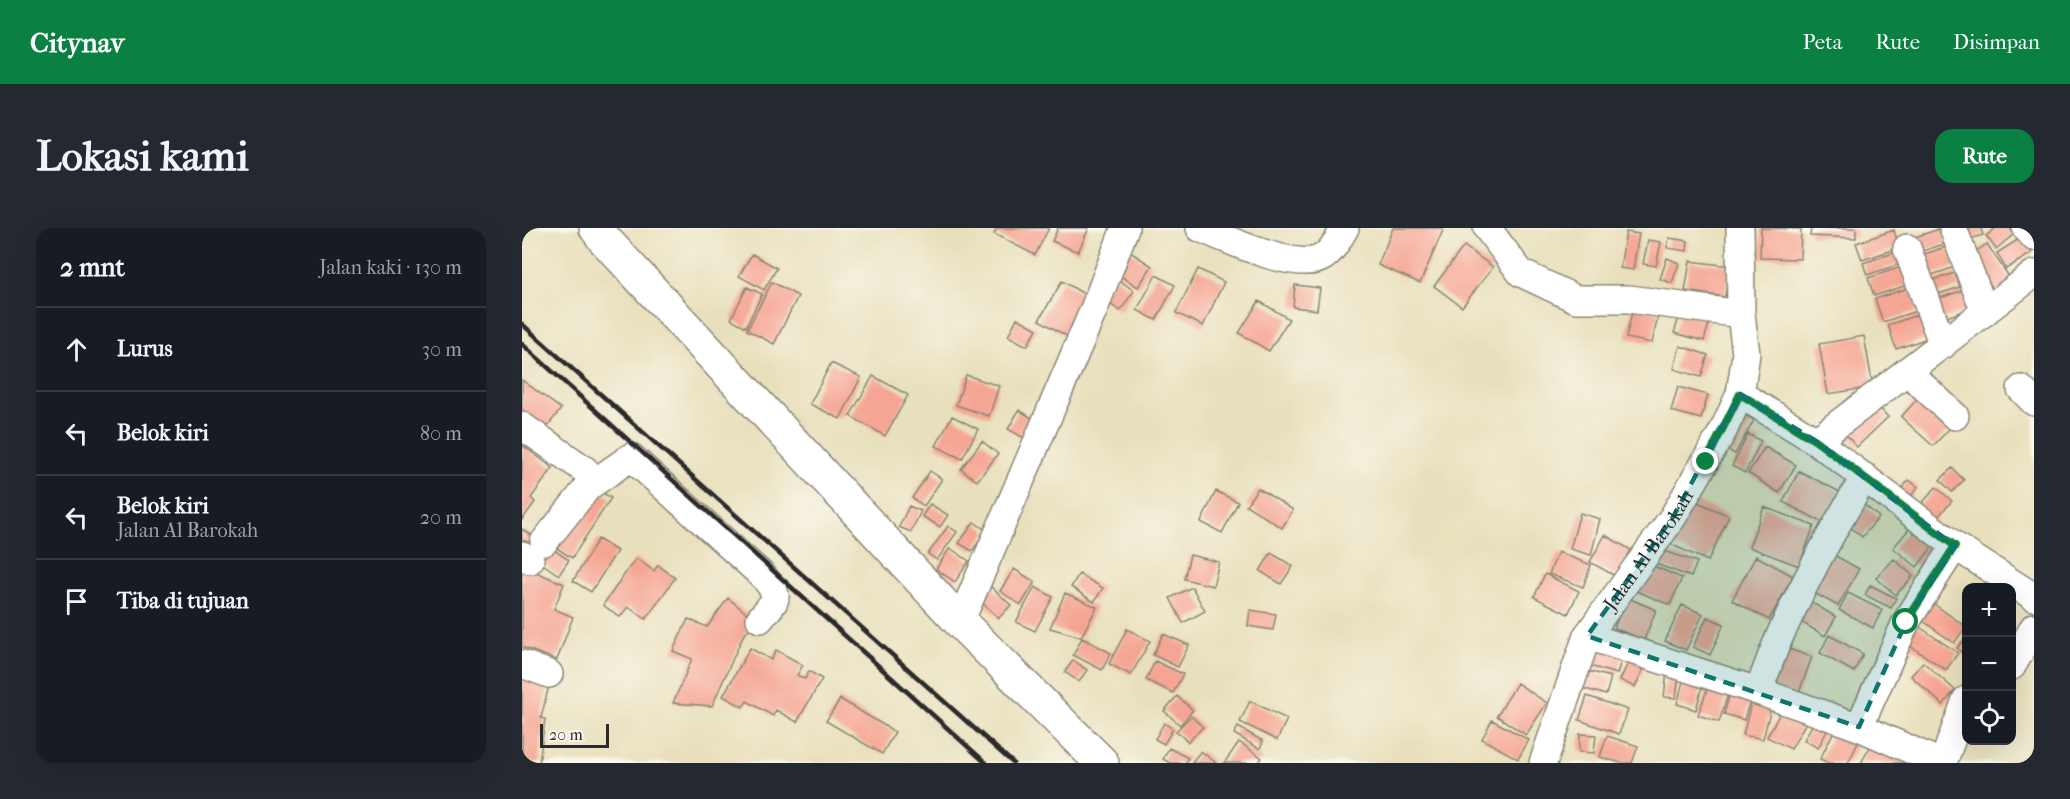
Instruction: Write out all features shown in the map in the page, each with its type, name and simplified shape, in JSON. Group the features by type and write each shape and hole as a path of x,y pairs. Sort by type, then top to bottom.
{"street":[{"path":"596,228 960,621 1102,763"},
{"path":"960,621 1094,309 1125,228"},
{"path":"1200,228 1297,262 1310,262 1322,257 1333,248 1345,228"},
{"path":"1487,228 1521,273 1576,299 1629,299 1741,314"},
{"name":"Jalan Al Barokah","path":"1543,763 1587,636 1673,517 1723,431 1740,394 1746,354 1741,314 1740,228"},
{"path":"1953,228 1985,312"},
{"path":"2026,228 2034,237"},
{"path":"1907,248 1943,345"},
{"path":"1816,441 2034,274"},
{"path":"1907,371 1955,416"},
{"path":"1740,394 1816,441 1955,546 2033,594"},
{"path":"522,426 585,470 589,475 588,487"},
{"path":"532,552 588,487 631,457 763,576 776,591 777,597 760,619"},
{"path":"1758,691 1782,629 1807,578 1865,477"},
{"path":"1858,727 1906,622 1955,546"},
{"path":"2016,659 2034,627"},
{"path":"1587,636 1758,691 1858,727 1942,763 1962,710"},
{"path":"522,664 549,674"}],"highlighted area":[{"path":"1740,394 1816,441 1955,546 1906,622 1859,727 1587,636 1673,517"}],"building":[{"path":"997,228 1049,228 1035,255 994,234"},
{"path":"1058,228 1089,228 1078,252 1052,241"},
{"path":"1393,228 1444,228 1420,283 1378,265"},
{"path":"1761,228 1801,229 1800,259 1760,258"},
{"path":"1811,228 1856,228 1856,238 1810,236"},
{"path":"1942,228 1947,243 1917,253 1912,238"},
{"path":"1956,228 1981,228 1983,235 1960,242"},
{"path":"1996,228 2010,228 2014,234 1996,249 1986,236"},
{"path":"1894,230 1899,248 1862,260 1856,243"},
{"path":"1626,232 1639,234 1633,270 1620,268"},
{"path":"2022,237 2032,253 2006,269 1997,253"},
{"path":"1669,238 1688,241 1687,251 1667,248"},
{"path":"1648,240 1661,242 1656,266 1643,264"},
{"path":"1987,244 2012,281 1990,295 1966,258"},
{"path":"1464,246 1493,267 1462,307 1434,286"},
{"path":"1948,246 1955,267 1923,278 1916,257"},
{"path":"1127,250 1152,266 1138,287 1113,271"},
{"path":"1899,251 1903,263 1867,275 1863,263"},
{"path":"752,254 777,268 764,290 739,276"},
{"path":"1667,258 1679,263 1672,283 1660,279"},
{"path":"1690,261 1730,266 1725,297 1685,291"},
{"path":"1904,266 1910,284 1874,296 1868,278"},
{"path":"1198,269 1224,282 1203,326 1176,313"},
{"path":"1955,273 1960,287 1929,297 1924,283"},
{"path":"1156,275 1175,285 1156,320 1137,310"},
{"path":"1115,277 1134,291 1120,311 1100,297"},
{"path":"1062,281 1091,298 1068,337 1039,320"},
{"path":"772,282 798,296 774,344 747,330"},
{"path":"1295,285 1320,288 1317,310 1293,307"},
{"path":"747,287 762,294 746,327 731,319"},
{"path":"1911,287 1919,310 1883,322 1875,299"},
{"path":"1964,290 1971,309 1937,320 1931,301"},
{"path":"1259,301 1289,319 1269,351 1239,333"},
{"path":"1633,307 1659,312 1652,343 1626,338"},
{"path":"1681,311 1710,320 1704,341 1674,333"},
{"path":"1920,314 1928,338 1896,349 1888,325"},
{"path":"1017,318 1037,329 1027,346 1008,336"},
{"path":"1864,336 1873,387 1828,394 1819,344"},
{"path":"1680,346 1708,355 1701,377 1674,369"},
{"path":"831,363 861,377 840,419 810,404"},
{"path":"966,375 999,386 989,416 956,405"},
{"path":"873,376 908,395 885,436 850,416"},
{"path":"522,380 561,409 546,428 522,409"},
{"path":"1678,387 1708,395 1701,419 1671,411"},
{"path":"1918,398 1950,428 1933,446 1901,417"},
{"path":"1875,403 1888,417 1857,447 1844,433"},
{"path":"1019,410 1040,423 1029,441 1008,429"},
{"path":"1737,410 1754,420 1735,454 1718,444"},
{"path":"952,416 978,429 962,459 936,446"},
{"path":"1748,434 1761,441 1745,473 1732,466"},
{"path":"982,441 998,454 977,481 961,469"},
{"path":"522,445 553,468 531,498 535,502 522,520"},
{"path":"1765,447 1796,465 1779,493 1748,473"},
{"path":"1952,468 1964,480 1952,492 1940,480"},
{"path":"930,471 942,479 924,506 912,498"},
{"path":"1799,471 1840,492 1824,523 1783,502"},
{"path":"1909,480 1918,487 1909,499 1899,491"},
{"path":"594,487 611,498 572,558 555,547"},
{"path":"1936,487 1952,501 1934,521 1918,508"},
{"path":"1258,488 1293,510 1282,528 1246,505"},
{"path":"1216,491 1238,502 1222,533 1201,522"},
{"path":"1691,499 1729,516 1708,561 1670,544"},
{"path":"1861,502 1879,517 1862,537 1844,522"},
{"path":"930,504 948,515 940,527 922,516"},
{"path":"909,506 921,511 911,532 899,527"},
{"path":"1764,507 1814,526 1799,566 1749,547"},
{"path":"1580,513 1600,519 1591,555 1570,549"},
{"path":"974,522 987,531 972,551 959,543"},
{"path":"948,526 957,532 937,560 928,554"},
{"path":"1910,528 1933,546 1917,567 1893,548"},
{"path":"522,529 569,560 559,575 522,550"},
{"path":"1605,535 1631,550 1615,576 1590,562"},
{"path":"598,539 617,551 591,592 573,581"},
{"path":"1653,547 1697,562 1691,577 1648,561"},
{"path":"950,548 969,561 955,582 936,569"},
{"path":"1827,551 1859,569 1838,606 1805,588"},
{"path":"1558,552 1591,565 1583,587 1549,574"},
{"path":"1271,553 1293,566 1281,584 1260,571"},
{"path":"1190,555 1219,562 1213,586 1184,579"},
{"path":"1756,556 1793,576 1769,620 1732,600"},
{"path":"636,558 654,571 658,565 675,578 646,619 628,607 620,617 603,605"},
{"path":"1894,559 1913,576 1896,595 1876,578"},
{"path":"1646,563 1682,578 1670,605 1634,590"},
{"path":"522,566 564,584 554,609 573,617 557,660 522,647"},
{"path":"1014,569 1035,582 1021,605 1000,591"},
{"path":"1079,574 1103,588 1094,602 1071,587"},
{"path":"1545,574 1579,591 1568,614 1534,597"},
{"path":"1870,585 1896,598 1891,608 1865,595"},
{"path":"990,586 1011,605 999,618 978,599"},
{"path":"1035,587 1053,597 1035,631 1016,622"},
{"path":"1192,587 1205,611 1183,623 1170,598"},
{"path":"1065,593 1097,607 1081,637 1050,628"},
{"path":"1848,593 1882,610 1873,628 1839,610"},
{"path":"1626,597 1656,610 1644,640 1614,628"},
{"path":"728,598 756,621 743,636 712,706 673,703 692,659 673,651 688,619 707,627"},
{"path":"1806,599 1836,617 1825,636 1794,618"},
{"path":"1927,599 1962,624 1962,632 1954,643 1915,615"},
{"path":"1682,605 1703,614 1686,650 1665,641"},
{"path":"1250,610 1276,614 1273,630 1248,626"},
{"path":"1707,617 1724,624 1710,655 1693,647"},
{"path":"1915,624 1958,653 1946,670 1903,641"},
{"path":"1127,629 1150,641 1131,675 1109,664"},
{"path":"1163,634 1189,645 1178,667 1153,655"},
{"path":"1829,635 1863,654 1854,672 1820,653"},
{"path":"1082,638 1111,653 1102,670 1073,655"},
{"path":"1590,641 1624,651 1617,674 1583,664"},
{"path":"1962,642 1962,653 1957,648"},
{"path":"1783,647 1812,657 1797,698 1768,687"},
{"path":"750,648 771,660 776,650 803,665 797,675 805,679 809,671 822,679 797,722 776,710 773,716 747,701 743,707 723,696"},
{"path":"1631,657 1646,664 1635,687 1620,680"},
{"path":"1073,660 1087,670 1079,682 1065,672"},
{"path":"1155,661 1183,674 1173,693 1146,680"},
{"path":"1923,662 1955,690 1943,705 1911,676"},
{"path":"522,670 551,677 541,718 545,719 539,763 522,763"},
{"path":"1584,670 1611,677 1606,695 1579,687"},
{"path":"1667,672 1679,674 1676,698 1664,697"},
{"path":"1685,674 1704,679 1696,710 1677,704"},
{"path":"1711,678 1731,685 1719,722 1698,715"},
{"path":"1517,683 1547,703 1526,735 1497,716"},
{"path":"1730,693 1750,700 1744,720 1724,714"},
{"path":"1753,695 1773,700 1763,739 1743,735"},
{"path":"1177,696 1193,710 1180,725 1164,711"},
{"path":"1587,696 1628,710 1619,734 1579,720"},
{"path":"840,699 895,732 882,754 826,721"},
{"path":"1250,701 1287,719 1277,740 1240,722"},
{"path":"1784,706 1808,719 1791,749 1767,737"},
{"path":"1191,716 1203,727 1188,742 1176,731"},
{"path":"1816,718 1830,725 1818,748 1804,740"},
{"path":"1492,720 1529,740 1518,759 1482,739"},
{"path":"1164,723 1173,729 1164,744 1155,739"},
{"path":"1837,725 1861,737 1848,763 1828,763 1820,759"},
{"path":"1238,727 1263,741 1260,749 1234,734"},
{"path":"1580,734 1596,735 1594,753 1579,752"},
{"path":"1607,736 1638,746 1632,763 1621,763 1600,757"},
{"path":"1239,742 1262,758 1258,763 1224,763"},
{"path":"1873,742 1907,761 1906,763 1861,763"},
{"path":"1169,748 1188,758 1185,763 1170,763 1163,759"},
{"path":"1201,751 1216,763 1191,763"}],"railway":[{"path":"522,324 1013,763"},
{"path":"522,344 986,763"}],"route":[{"path":"1706,462 1740,394 1816,441 1955,546 1906,622"}]}
